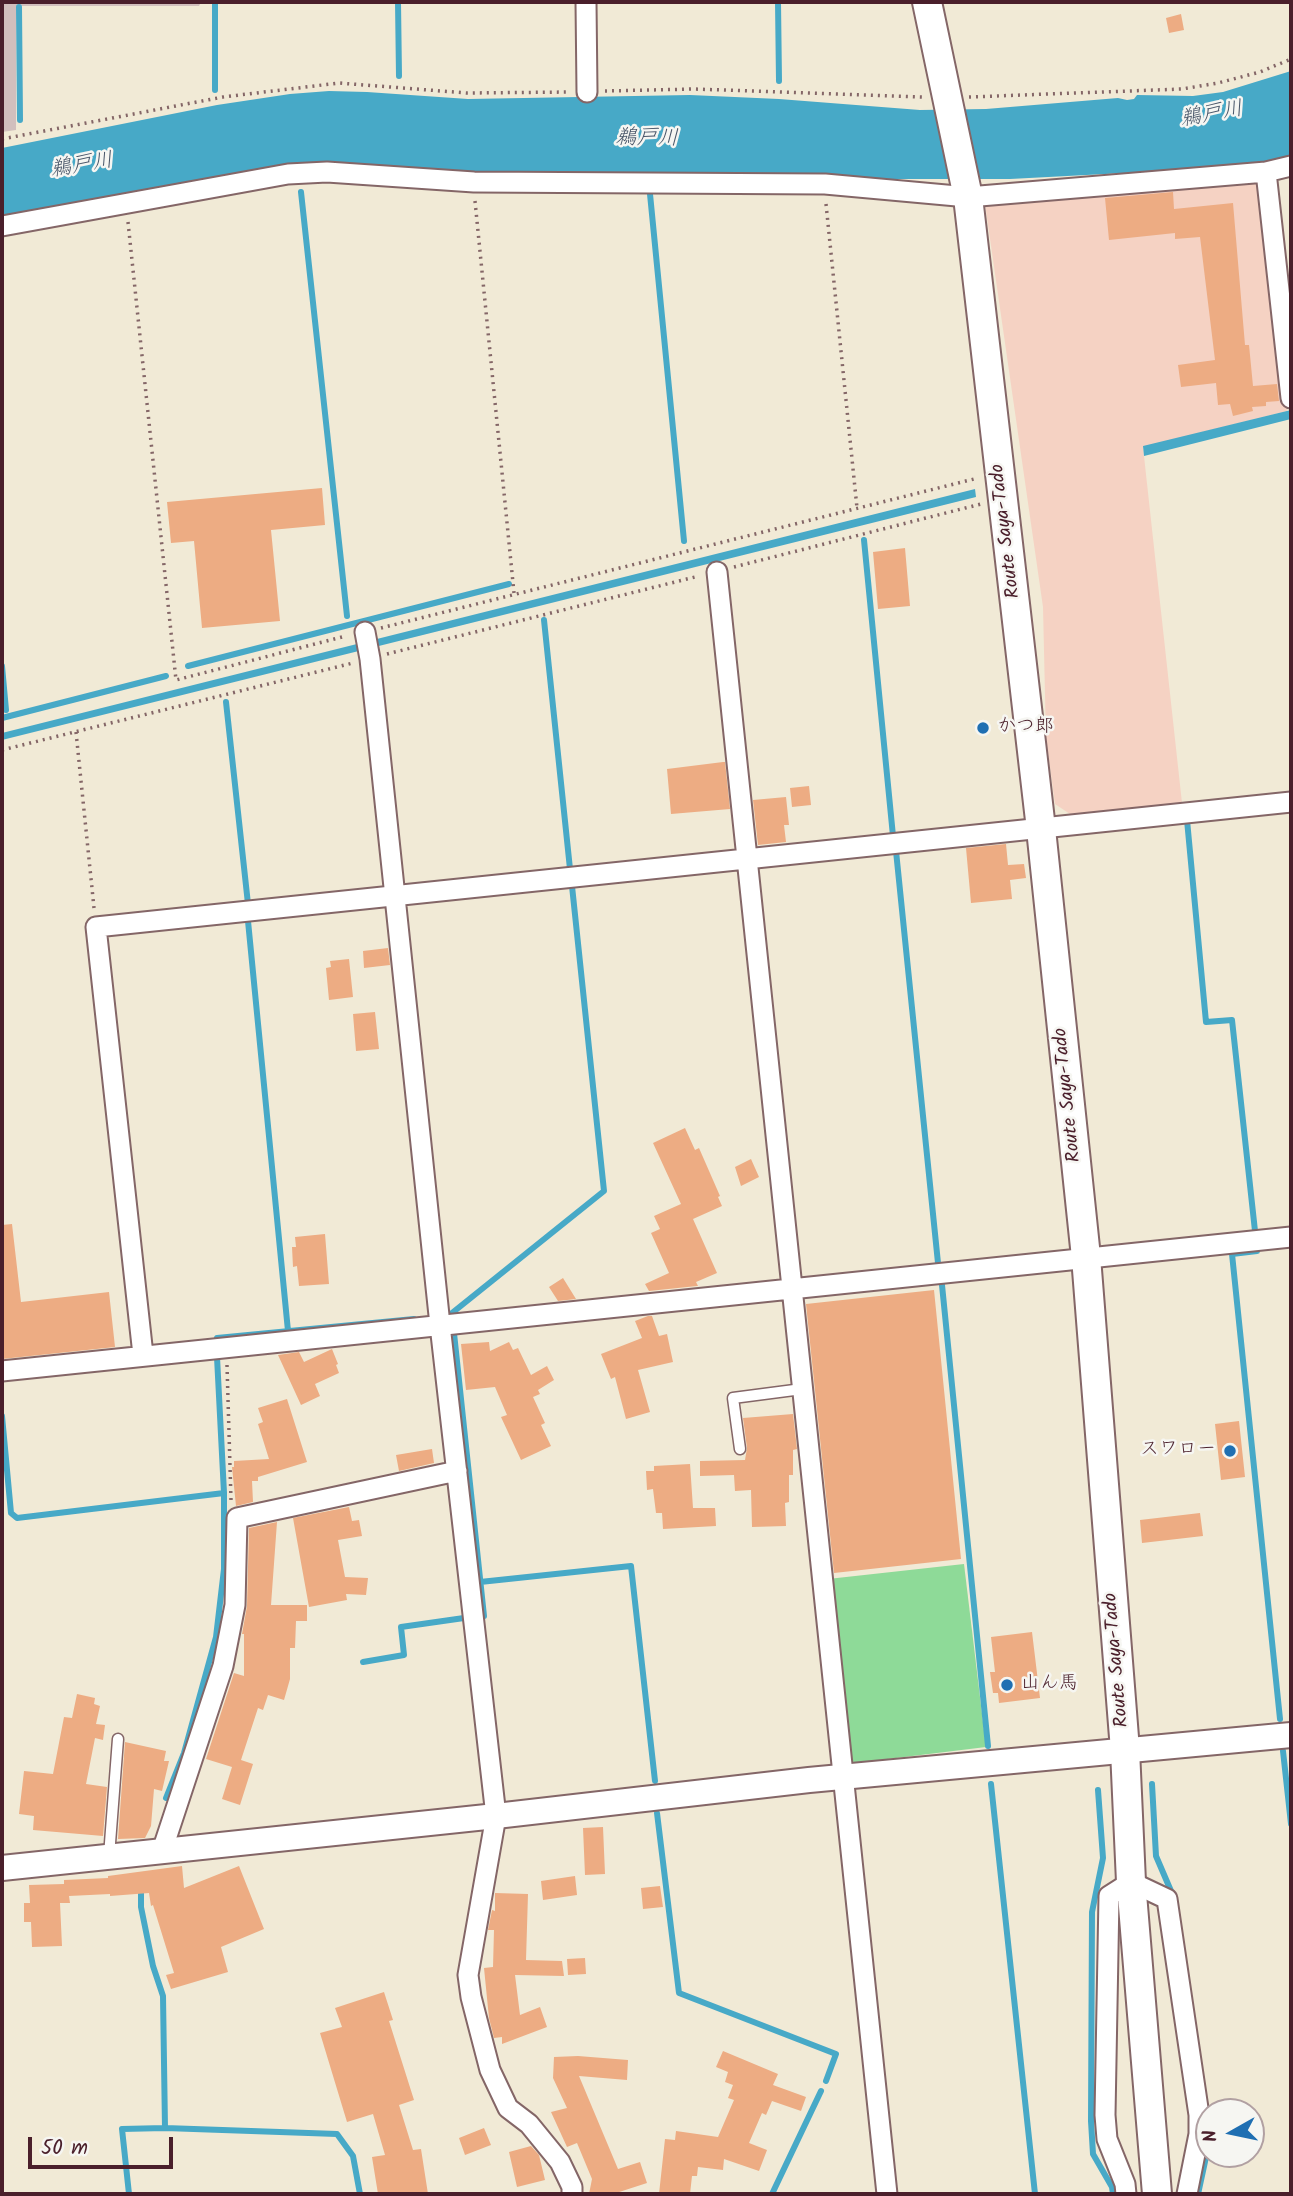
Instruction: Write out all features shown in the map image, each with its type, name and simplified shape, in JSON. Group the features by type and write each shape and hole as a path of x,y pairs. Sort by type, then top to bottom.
{"main road":[{"name":"Route Saya-Tado","path":"927,2 967,192 1041,829 1086,1257 1125,1750 1131,1882 1157,2194"}],"street":[{"path":"586,2 587,92"},
{"path":"2,226 288,174 327,172 474,182 825,184 967,192 1266,172 1291,166"},
{"path":"1266,172 1291,398"},
{"path":"717,572 887,2194"},
{"path":"365,632 496,1816 468,1975 490,2070 508,2108 529,2124 561,2162 572,2187 572,2194"},
{"path":"143,1355 96,927 1291,802"},
{"path":"2,1371 1291,1237"},
{"path":"162,1851 223,1666 235,1605 237,1518 457,1471"},
{"path":"2,1868 844,1778 1291,1735"},
{"path":"1126,2194 1125,2184 1107,2138 1105,2102 1109,1896 1131,1882 1167,1899 1199,2115 1199,2134 1187,2194"}],"lane":[{"path":"740,1449 733,1398 802,1390"},
{"path":"109,1857 118,1739"}],"path":[{"path":"2,139 223,97 340,83 467,93 694,89 948,98 1182,89 1260,72 1291,59"},
{"path":"474,182 514,593"},
{"path":"825,184 857,508"},
{"path":"126,203 176,680 857,508 1001,485"},
{"path":"2,750 717,572 1001,485"},
{"path":"76,732 96,927"},
{"path":"226,1348 231,1510 237,1518"}],"shaded area":[{"path":"2,2 201,2 199,6 16,6 16,130 2,132"},
{"path":"1262,175 1287,411 1143,447 1182,803 1070,814 1055,804 1046,738 1043,607 985,204"}],"green space":[{"path":"964,1564 986,1747 855,1763 847,1757 828,1579"}],"water":[{"name":"鵜戸川","path":"1291,71 1291,157 1220,168 1010,179 854,179 394,172 327,166 2,218 2,148 217,105 290,94 367,92 468,99 690,95 920,110 986,109 1118,98 1127,100 1134,99 1137,95 1193,96 1223,92"},
{"path":"1291,410 1291,419 1144,456 1143,446"},
{"path":"975,489 976,497 2,740 2,733"}],"building":[{"path":"1181,14 1184,30 1169,33 1166,18"},
{"path":"1173,192 1174,209 1233,203 1245,345 1249,345 1253,386 1277,384 1279,401 1266,402 1266,406 1252,407 1253,411 1233,416 1230,404 1218,405 1216,383 1181,387 1178,365 1215,360 1200,237 1175,239 1175,233 1109,240 1105,198"},
{"path":"322,488 325,525 271,530 280,621 202,628 194,541 171,543 167,502"},
{"path":"905,548 910,606 878,609 873,552"},
{"path":"725,762 730,809 671,814 667,769"},
{"path":"809,786 811,805 792,807 790,788"},
{"path":"786,797 789,825 784,825 786,842 758,845 753,800"},
{"path":"1006,844 1008,865 1024,864 1026,878 1010,880 1012,899 971,903 966,848"},
{"path":"388,948 390,965 364,968 363,951"},
{"path":"349,959 353,997 329,1000 326,968 331,967 330,961"},
{"path":"375,1012 379,1049 356,1051 353,1014"},
{"path":"685,1128 695,1150 699,1148 720,1196 718,1197 722,1206 693,1219 717,1273 696,1282 698,1286 649,1291 645,1284 669,1273 651,1233 660,1229 654,1216 681,1204 653,1143"},
{"path":"751,1159 759,1177 741,1186 735,1167"},
{"path":"12,1224 21,1302 109,1292 115,1347 2,1359 2,1225"},
{"path":"325,1234 329,1284 299,1286 297,1266 293,1267 292,1247 296,1247 295,1237"},
{"path":"563,1278 576,1299 558,1301 549,1287"},
{"path":"934,1290 961,1559 834,1573 806,1304"},
{"path":"652,1316 659,1336 667,1334 673,1362 638,1370 650,1412 626,1419 615,1377 611,1379 601,1354 642,1338 635,1321"},
{"path":"489,1342 490,1351 509,1342 513,1350 518,1348 531,1375 547,1366 554,1380 538,1390 540,1394 533,1397 545,1423 541,1425 551,1446 521,1460 501,1417 507,1415 495,1387 466,1390 461,1344"},
{"path":"332,1349 339,1373 315,1384 320,1396 301,1405 278,1355 299,1352 304,1362"},
{"path":"287,1399 307,1462 258,1477 258,1481 252,1481 253,1502 236,1506 232,1467 234,1461 269,1459 258,1424 263,1422 258,1408"},
{"path":"793,1414 797,1449 793,1450 793,1475 789,1475 789,1502 785,1503 786,1526 752,1527 751,1490 735,1491 734,1475 700,1476 700,1461 745,1460 747,1448 743,1418"},
{"path":"1239,1421 1245,1477 1221,1480 1215,1424"},
{"path":"432,1449 434,1463 399,1471 396,1455"},
{"path":"690,1464 693,1508 715,1508 716,1526 663,1529 662,1513 656,1513 653,1489 647,1490 646,1471 654,1471 654,1466"},
{"path":"349,1507 352,1521 359,1520 362,1536 338,1540 345,1577 368,1578 366,1595 346,1594 347,1600 309,1607 293,1518"},
{"path":"1200,1513 1203,1536 1142,1543 1140,1520"},
{"path":"277,1522 271,1605 307,1605 307,1621 296,1621 295,1648 290,1648 290,1679 284,1700 268,1695 263,1710 258,1708 241,1760 253,1764 240,1805 222,1799 232,1767 206,1759 234,1673 244,1676 242,1634 247,1606 249,1528"},
{"path":"1032,1632 1040,1698 999,1703 998,1693 993,1693 990,1672 995,1672 991,1637"},
{"path":"77,1694 95,1698 94,1704 100,1706 96,1724 105,1725 103,1740 95,1738 86,1784 107,1787 103,1836 33,1830 34,1816 19,1814 24,1771 53,1774 64,1717 72,1718"},
{"path":"125,1742 166,1751 164,1761 169,1761 162,1791 154,1789 151,1826 145,1838 118,1839"},
{"path":"603,1827 605,1874 585,1875 583,1828"},
{"path":"182,1866 184,1888 239,1866 264,1929 221,1947 228,1972 171,1989 166,1975 174,1973 149,1893 69,1896 70,1903 60,1903 62,1946 32,1947 31,1922 24,1922 24,1903 30,1903 29,1885 64,1884 64,1880 108,1878"},
{"path":"575,1876 577,1895 543,1900 541,1881"},
{"path":"660,1886 663,1907 643,1909 641,1888"},
{"path":"495,1893 528,1894 526,1960 562,1961 564,1976 515,1975 520,2015 540,2007 547,2027 502,2044 502,2037 494,2038 489,2018 484,1968 493,1967 494,1930 488,1930 492,1910 495,1911"},
{"path":"585,1958 586,1974 568,1975 567,1959"},
{"path":"384,1992 393,2020 389,2021 414,2100 399,2105 413,2150 421,2149 428,2194 378,2194 372,2157 385,2155 373,2114 347,2122 320,2033 342,2027 335,2008"},
{"path":"723,2051 778,2074 773,2085 806,2097 801,2111 772,2101 766,2115 762,2113 749,2143 767,2150 759,2171 724,2159 723,2170 698,2167 697,2176 692,2176 690,2194 659,2194 665,2139 675,2140 676,2131 718,2137 734,2100 728,2098 733,2085 725,2082 728,2072 716,2067"},
{"path":"554,2057 628,2060 627,2080 579,2076 618,2169 640,2162 647,2183 613,2194 589,2194 592,2179 577,2143 567,2147 551,2112 567,2108 553,2078"},
{"path":"484,2128 491,2145 465,2155 459,2138"},
{"path":"531,2146 539,2155 545,2180 517,2187 509,2152"}],"waterway":[{"path":"215,2 215,90"},
{"path":"398,2 399,76"},
{"path":"778,2 779,81"},
{"path":"19,7 20,120"},
{"path":"301,192 347,616"},
{"path":"650,194 684,541"},
{"path":"864,540 893,836"},
{"path":"188,666 509,584"},
{"path":"544,620 570,869"},
{"path":"2,666 6,710"},
{"path":"2,718 166,676"},
{"path":"226,702 248,904"},
{"path":"1187,820 1206,1022 1232,1020 1255,1231"},
{"path":"896,851 938,1263"},
{"path":"452,1313 604,1191 572,886"},
{"path":"248,921 288,1331"},
{"path":"1257,1251 1232,1254 1280,1719"},
{"path":"942,1285 988,1746"},
{"path":"217,1345 217,1338 414,1319"},
{"path":"454,1333 484,1616"},
{"path":"166,1798 184,1753 216,1637 224,1569 224,1493 217,1357"},
{"path":"2,1416 11,1513 17,1518 224,1493"},
{"path":"480,1582 631,1566 655,1781"},
{"path":"363,1662 404,1655 401,1627 464,1618"},
{"path":"1283,1751 1291,1824"},
{"path":"991,1784 1035,2194"},
{"path":"1152,1784 1156,1856 1174,1898"},
{"path":"1098,1790 1103,1858 1092,1912 1091,2121 1093,2154 1112,2187 1113,2194"},
{"path":"657,1813 679,1993 836,2054 826,2081"},
{"path":"141,1886 141,1907 153,1966 163,1996 165,2128 337,2134 353,2156 360,2194"},
{"path":"772,2194 821,2091"},
{"path":"129,2194 122,2129 165,2128"},
{"path":"1198,2194 1204,2168"}],"place":[{"name":"かつ郎","path":"983,728"},
{"name":"スワロー","path":"1230,1451"},
{"name":"山ん馬","path":"1007,1685"}]}
